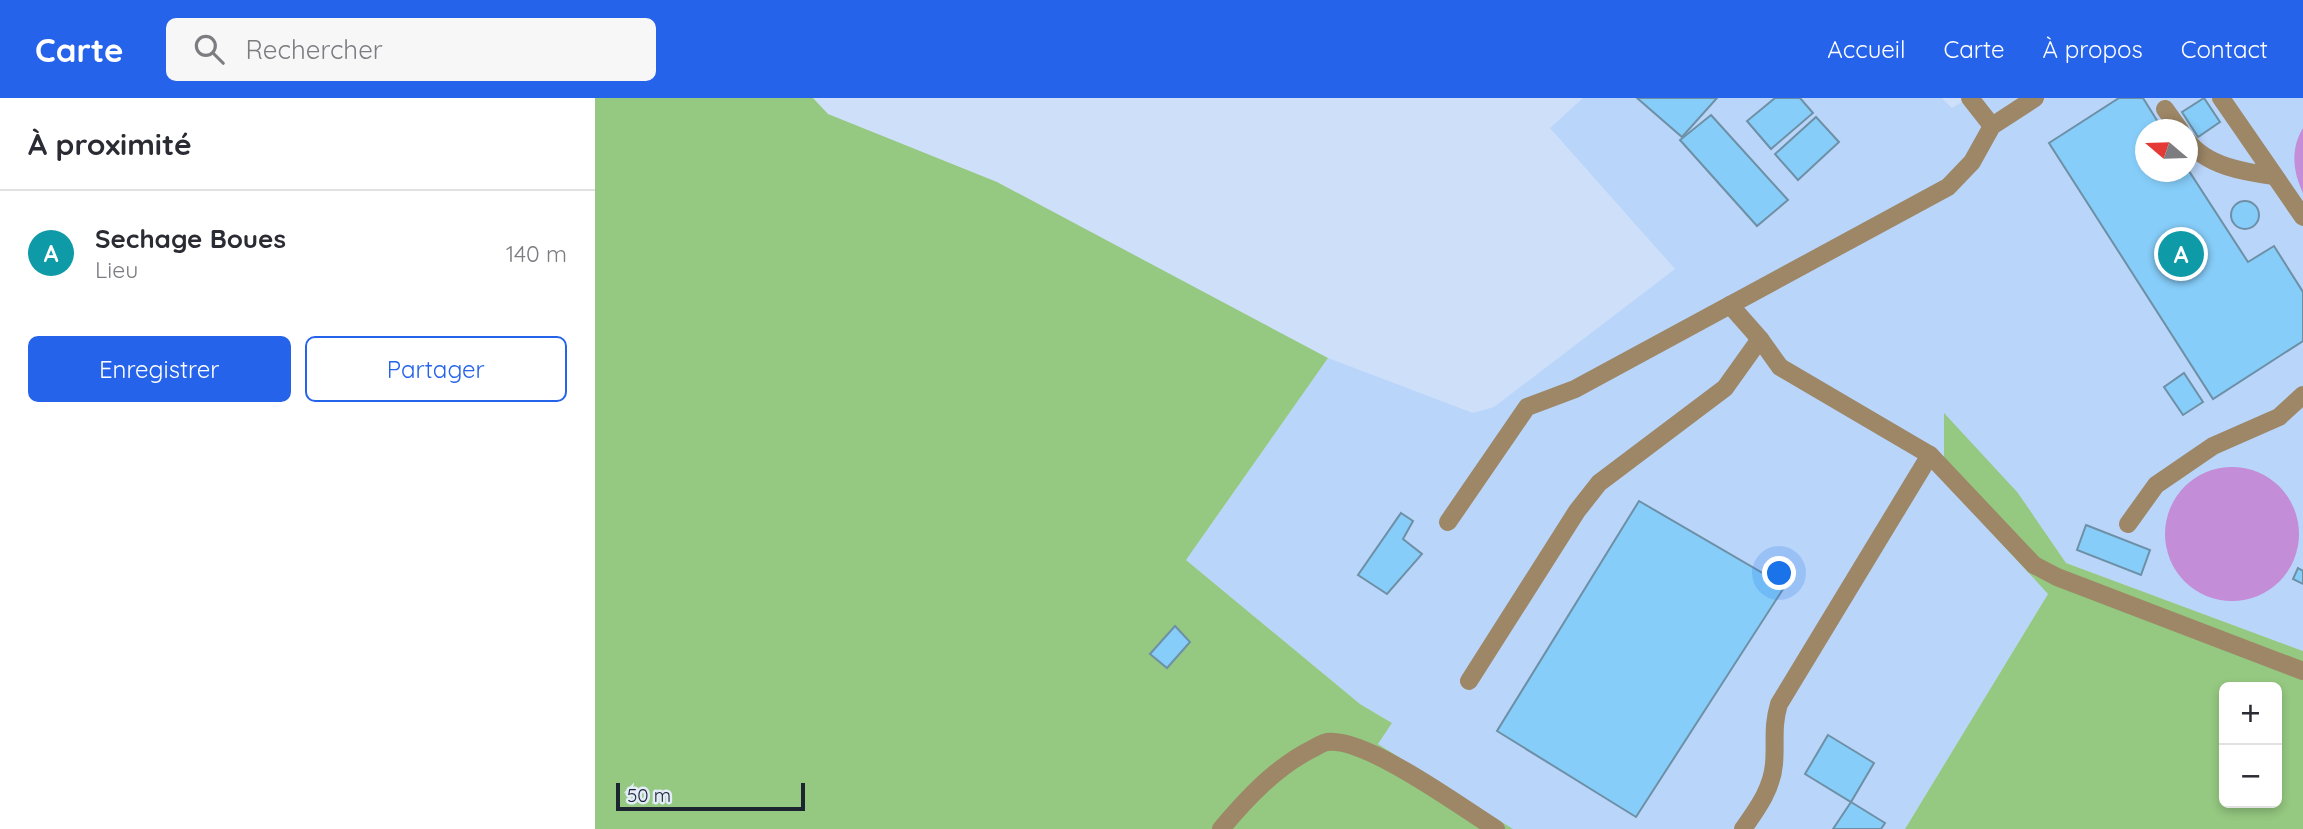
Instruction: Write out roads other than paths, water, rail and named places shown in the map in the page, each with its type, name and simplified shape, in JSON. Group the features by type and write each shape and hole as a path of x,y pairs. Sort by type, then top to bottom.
{"street":[{"path":"1970,98 1992,126"},
{"path":"1448,522 1527,407 1575,389 1948,187 1972,162 1992,126 2035,98"},
{"path":"2221,98 2303,218"},
{"path":"2165,109 2172,119"},
{"path":"2198,151 2233,169 2274,176"},
{"path":"1730,305 1780,367 1930,455 2035,565 2057,577 2303,671"},
{"path":"1469,681 1577,511 1599,483 1725,387 1760,339"},
{"path":"2128,524 2156,485 2213,446 2279,417 2303,395"},
{"path":"1743,829 1770,784 1775,766 1775,718 1779,704 1930,455"},
{"path":"1221,829 1240,806 1290,760 1326,742 1356,746 1395,765 1496,829"}],"place":[{"name":"Sechage Boues","path":"2181,254"}]}
